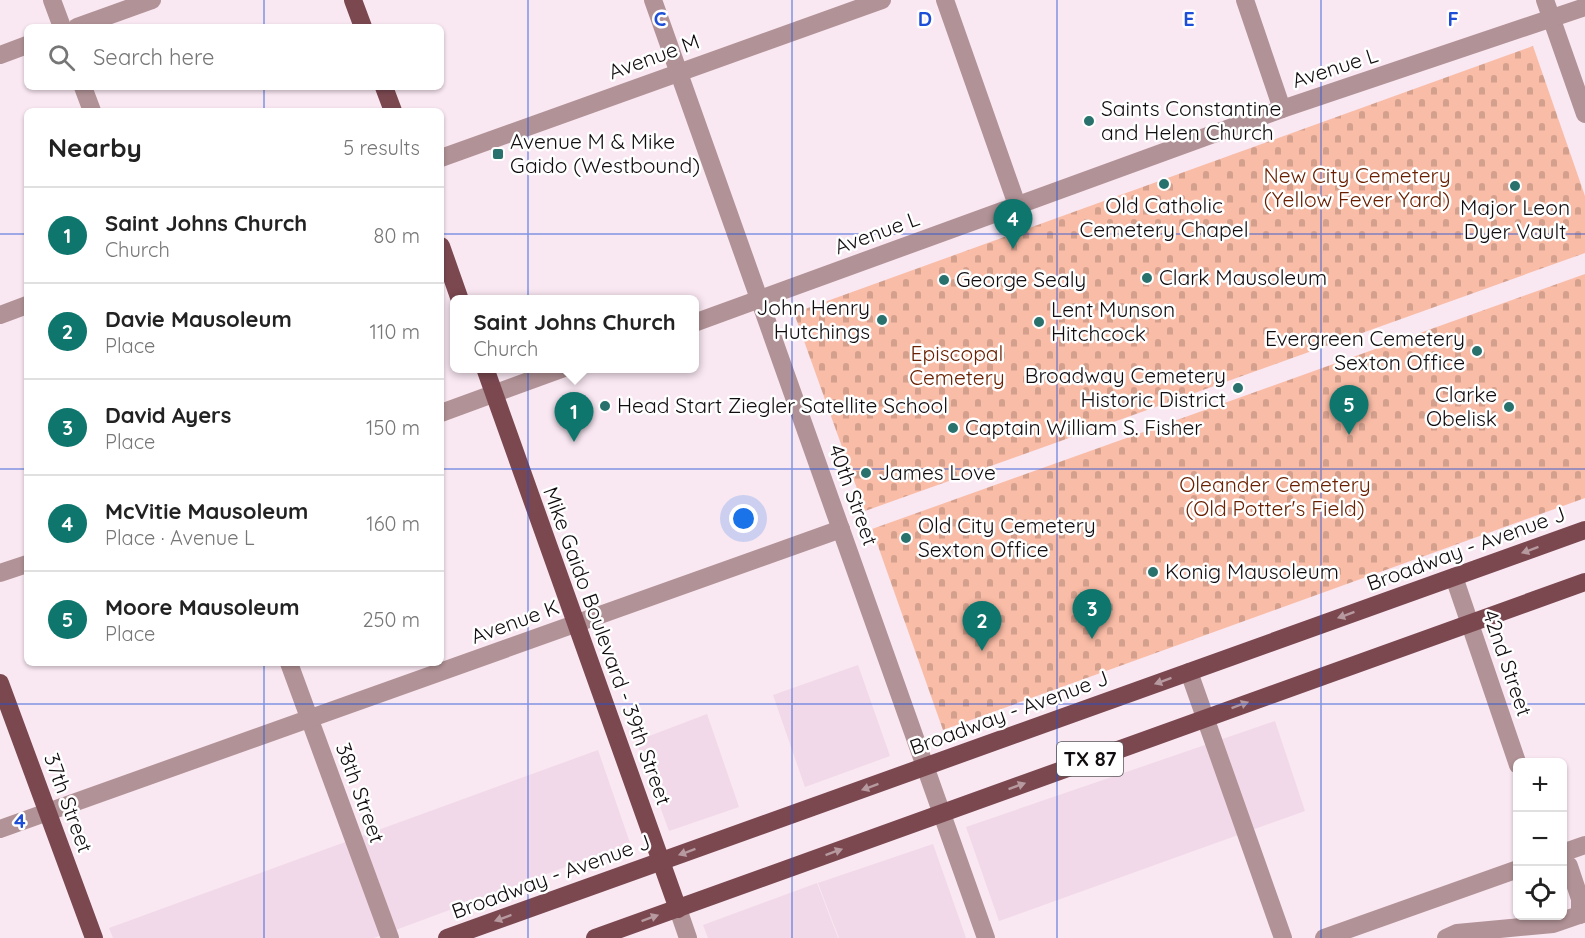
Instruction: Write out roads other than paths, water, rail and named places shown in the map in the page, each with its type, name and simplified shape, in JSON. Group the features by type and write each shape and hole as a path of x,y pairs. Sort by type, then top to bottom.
{"main road":[{"path":"353,0 362,24"},
{"path":"385,90 392,108"},
{"path":"444,255 458,295"},
{"name":"Mike Gaido Boulevard - 39th Street","path":"486,373 678,909"},
{"name":"Broadway - Avenue J","path":"447,938 1585,530"},
{"name":"TX 87","path":"595,938 1585,582"},
{"name":"37th Street","path":"0,683 94,938"}],"street":[{"path":"52,0 61,24"},
{"path":"85,24 152,0"},
{"name":"40th Street","path":"653,0 986,938"},
{"name":"Avenue M","path":"444,157 882,0"},
{"path":"945,0 1017,206"},
{"path":"1245,0 1282,109"},
{"path":"1545,0 1585,114"},
{"name":"Avenue L","path":"699,321 1282,109 1585,7"},
{"path":"0,55 24,46"},
{"path":"84,90 91,108"},
{"path":"0,315 24,306"},
{"path":"444,411 552,373"},
{"name":"Avenue K","path":"0,829 841,529"},
{"path":"0,573 24,565"},
{"name":"42nd Street","path":"1454,577 1516,758"},
{"name":"38th Street","path":"291,666 390,938"},
{"path":"1189,672 1284,938"},
{"path":"1567,852 1585,845"},
{"path":"1567,865 1580,899 1582,914"},
{"path":"1324,938 1513,871"},
{"name":"Mike Gaido Boulevard - 39th Street","path":"678,909 688,938"},
{"path":"1567,909 1582,914"},
{"path":"1446,938 1457,933 1553,924 1582,914"}],"place":[{"name":"Saints Constantine and Helen Church","path":"1089,121"},
{"name":"Avenue M & Mike Gaido (Westbound)","path":"498,154"},
{"name":"Old Catholic Cemetery Chapel","path":"1164,184"},
{"name":"Major Leon Dyer Vault","path":"1515,186"},
{"name":"McVitie Mausoleum","path":"1013,249"},
{"name":"Clark Mausoleum","path":"1147,278"},
{"name":"George Sealy","path":"944,280"},
{"name":"John Henry Hutchings","path":"882,320"},
{"name":"Lent Munson Hitchcock","path":"1039,322"},
{"name":"Evergreen Cemetery Sexton Office","path":"1477,351"},
{"name":"Broadway Cemetery Historic District","path":"1238,388"},
{"name":"Head Start Ziegler Satellite School","path":"605,406"},
{"name":"Clarke Obelisk","path":"1509,407"},
{"name":"Captain William S. Fisher","path":"953,428"},
{"name":"Moore Mausoleum","path":"1349,435"},
{"name":"Saint Johns Church","path":"574,442"},
{"name":"James Love","path":"866,473"},
{"name":"Old City Cemetery Sexton Office","path":"906,538"},
{"name":"Konig Mausoleum","path":"1153,572"},
{"name":"David Ayers","path":"1092,639"},
{"name":"Davie Mausoleum","path":"982,651"}],"park label":[{"name":"New City Cemetery (Yellow Fever Yard)","path":"1357,188"},
{"name":"Episcopal Cemetery","path":"957,366"},
{"name":"Oleander Cemetery (Old Potter's Field)","path":"1275,497"}]}
